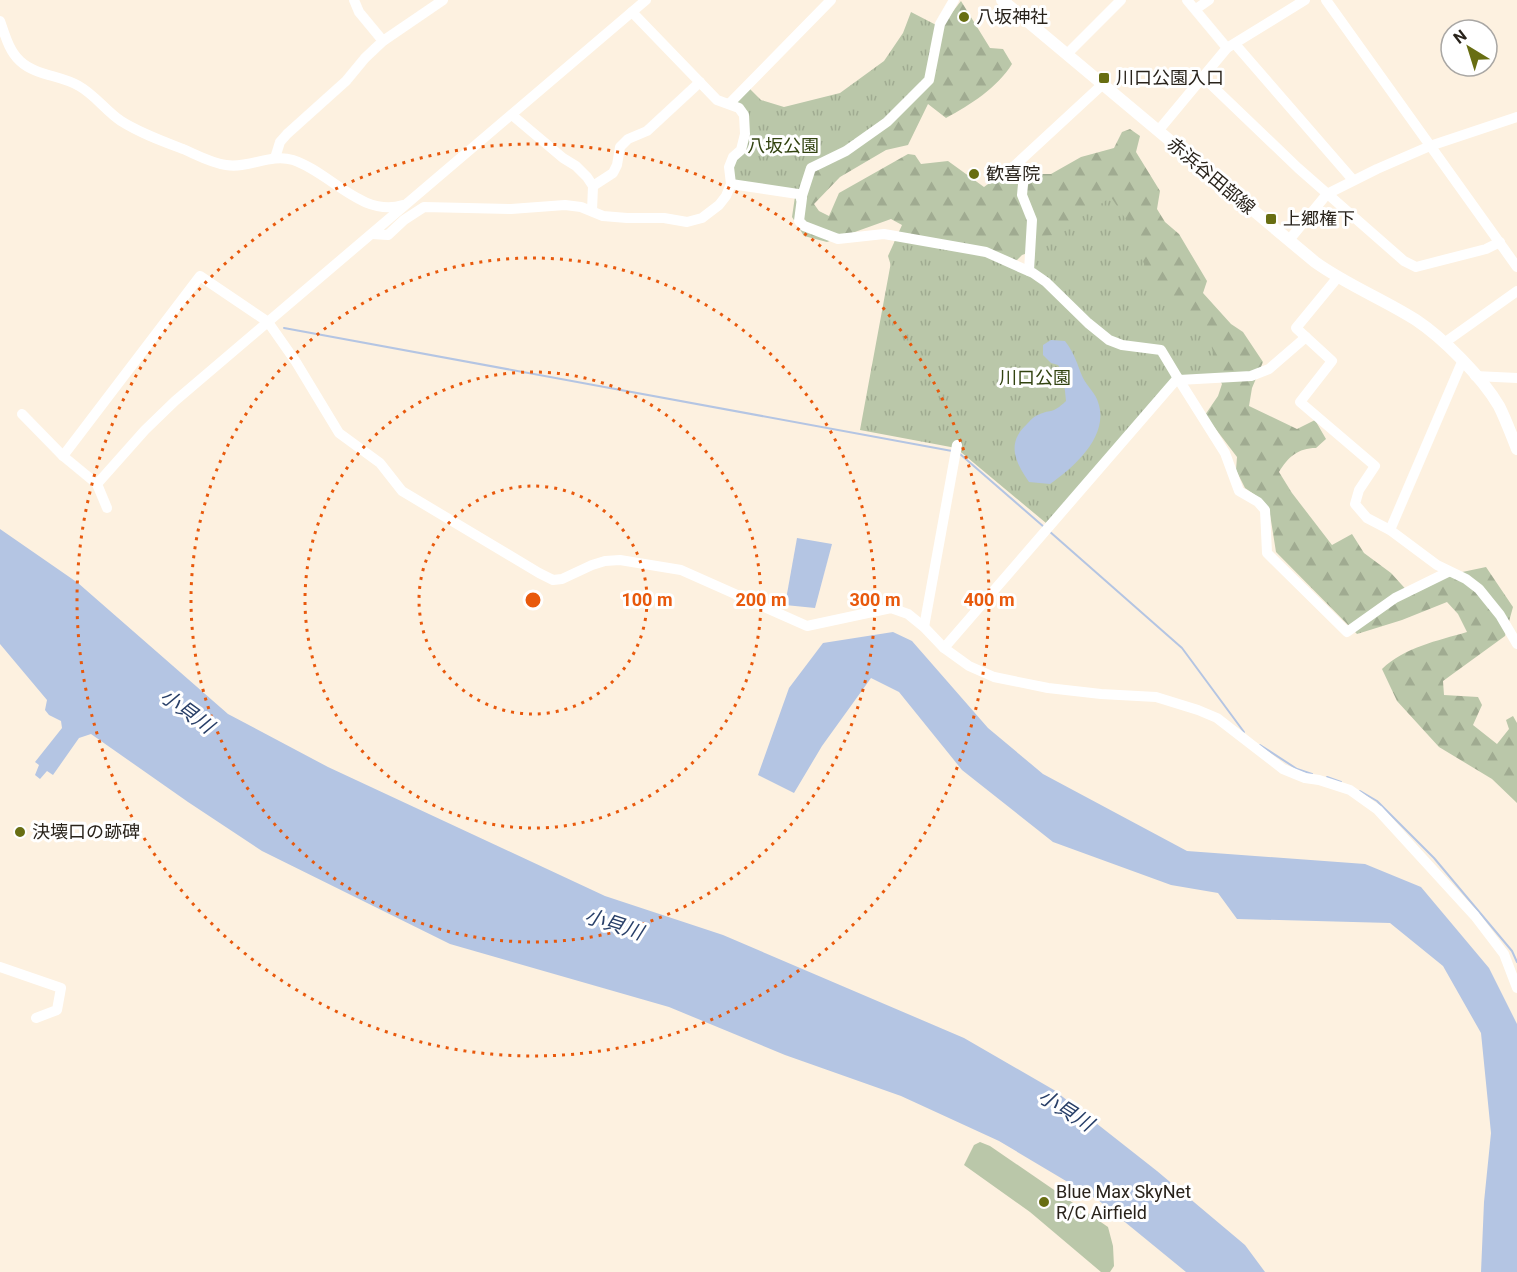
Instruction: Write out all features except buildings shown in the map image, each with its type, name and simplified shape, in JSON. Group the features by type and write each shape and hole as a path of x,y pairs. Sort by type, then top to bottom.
{"main road":[{"name":"赤浜谷田部線","path":"1002,0 1315,262 1415,320 1444,343 1497,403 1517,449"}],"street":[{"path":"354,0 359,12 383,41"},
{"path":"275,158 279,142 346,81 383,41 443,0"},
{"path":"97,484 145,430 175,401 646,0"},
{"path":"730,103 831,0"},
{"path":"954,0 940,24 929,80 887,122 846,151 811,168 801,199 799,221 804,226 838,239 884,234 896,235 986,252 1029,271 1046,282 1109,340 1122,345 1161,350 1225,453 1239,491 1265,510 1268,553 1347,632 1395,598 1448,572"},
{"path":"1067,54 1121,0"},
{"path":"1187,0 1353,180"},
{"path":"1196,9 1209,0"},
{"path":"1158,131 1231,46 1305,0"},
{"path":"1326,0 1517,267"},
{"path":"372,234 388,235 404,220 424,207 511,209 565,205 581,207 603,216 664,218 687,222 702,218 719,205 731,184 729,167 733,157 741,150 744,115 739,108 730,103 717,100 632,12"},
{"path":"0,21 9,45 21,62 35,71 78,85 119,120 135,129 226,165 243,165 275,158 291,159 309,167 370,205 393,209 406,204"},
{"path":"1203,77 1327,194 1404,261 1416,267 1486,249 1500,242"},
{"path":"593,186 613,173 620,147 628,139 647,131 700,82"},
{"path":"1029,271 1032,220 1022,195 1024,174 1015,166 1103,84"},
{"path":"512,115 562,158 576,166 593,186 592,211"},
{"path":"1289,240 1327,194 1430,146 1517,117"},
{"path":"731,184 798,194 801,199"},
{"path":"63,456 200,276 268,322 296,362 339,433 363,453 380,463 402,491 553,580 562,579 592,565 620,560 681,570 807,626 891,608 908,614 944,648 969,666 994,678 1048,688 1156,697 1180,703 1217,718 1283,768 1305,778 1350,790 1378,810 1475,916 1504,954 1517,988"},
{"path":"1338,277 1296,328 1332,360 1300,402 1375,466 1359,490 1355,504 1367,518 1390,530 1448,572 1466,579 1479,589 1500,615 1517,644"},
{"path":"1444,343 1517,291"},
{"path":"944,648 1176,380 1251,375 1269,369 1306,337"},
{"path":"1390,530 1462,362"},
{"path":"1475,376 1517,378"},
{"path":"22,414 63,456 97,484 107,508"},
{"path":"924,627 957,445"},
{"path":"0,967 61,988 57,1010 36,1018"}],"green space":[{"path":"961,1 990,48 1003,49 1012,64 1006,73 982,95 946,118 928,104 908,145 886,150 840,177 814,204 819,211 829,216 839,193 908,154 915,155 921,164 948,161 984,187 1002,174 1051,174 1081,157 1114,148 1122,132 1130,129 1140,136 1136,152 1160,191 1157,209 1165,222 1179,234 1207,281 1203,293 1231,324 1243,332 1263,362 1252,388 1249,406 1297,429 1315,420 1326,439 1316,448 1294,454 1279,472 1292,493 1332,545 1352,534 1364,553 1391,573 1411,595 1448,575 1486,567 1513,607 1505,636 1443,681 1444,695 1478,697 1482,705 1473,725 1497,744 1509,729 1506,720 1513,716 1517,723 1517,803 1492,779 1439,747 1397,701 1382,669 1411,650 1467,632 1458,614 1447,602 1402,620 1357,634 1276,552 1269,508 1245,488 1236,470 1237,457 1205,415 1218,396 1222,384 1211,366 1036,250 1022,255 1004,273 891,266 888,256 902,225 891,219 827,242 804,236 792,217 797,183 927,45"},
{"name":"八坂公園","path":"911,12 940,27 929,76 886,121 811,168 802,198 731,184 733,157 747,136 736,102 750,89 761,100 784,107 840,93 884,61 903,33"},
{"name":"川口公園","path":"1111,197 1129,224 1146,269 1177,312 1204,321 1220,376 1179,380 1046,523 956,448 860,430 896,235 969,248 1032,273 1030,237 1055,235"},
{"name":"Blue Max SkyNet R/C Airfield","path":"980,1142 990,1146 1108,1227 1113,1246 1114,1266 1110,1272 1101,1272 1030,1212 964,1165 974,1145"}],"water":[{"path":"1051,340 1065,341 1076,359 1083,378 1097,399 1100,415 1099,427 1088,449 1079,460 1050,484 1029,482 1017,460 1015,445 1020,431 1034,417 1055,410 1066,401 1063,372 1058,365 1051,363 1043,355 1043,345"},
{"name":"小貝川","path":"0,529 78,583 228,714 328,767 605,896 723,935 964,1038 1054,1090 1157,1171 1245,1245 1265,1272 1186,1272 1098,1200 999,1141 901,1096 785,1055 669,1007 450,944 262,851 91,734 79,738 53,775 47,771 40,779 35,775 39,765 35,762 62,728 61,721 49,715 45,710 47,700 0,644"},
{"path":"797,538 832,544 815,608 785,605"},
{"path":"893,632 912,641 988,728 1043,774 1187,851 1365,864 1421,887 1489,968 1517,1024 1517,1272 1481,1272 1484,1202 1491,1133 1481,1033 1443,966 1390,923 1237,919 1218,893 1171,885 1053,842 962,770 899,692 871,678 822,746 794,793 758,775 789,688 823,643"}],"waterway":[{"path":"284,328 952,451"},
{"path":"960,454 1044,527"},
{"path":"1049,531 1182,648 1244,732"},
{"path":"1260,745 1297,769 1312,774"},
{"path":"1327,777 1341,782"},
{"path":"1360,791 1377,801 1434,858 1512,951 1517,962"}],"place":[{"name":"八坂神社","path":"964,17"},
{"name":"川口公園入口","path":"1104,78"},
{"name":"歓喜院","path":"974,174"},
{"name":"上郷権下","path":"1271,219"},
{"name":"決壊口の跡碑","path":"20,832"},
{"name":"Blue Max SkyNet R/C Airfield","path":"1044,1202"}]}
